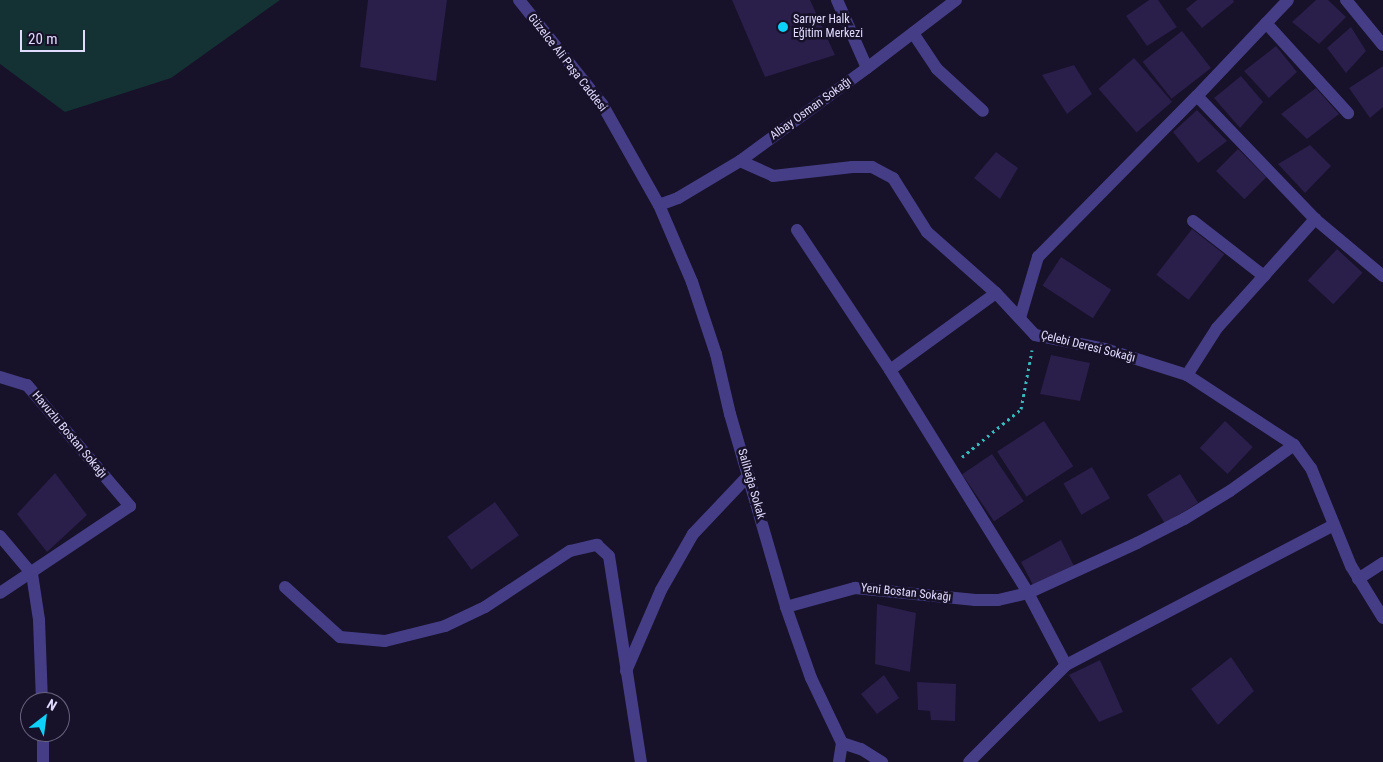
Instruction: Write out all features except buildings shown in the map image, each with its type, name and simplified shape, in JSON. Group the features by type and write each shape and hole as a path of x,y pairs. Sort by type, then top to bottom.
{"street":[{"name":"Güzelce Ali Paşa Caddesi","path":"519,0 602,104 659,205"},
{"path":"837,0 867,68"},
{"name":"Albay Osman Sokağı","path":"659,205 678,198 740,161 956,0"},
{"path":"1020,318 1038,257 1197,96 1288,0"},
{"path":"1346,0 1383,45"},
{"path":"1266,23 1348,113"},
{"path":"913,33 937,69 983,112"},
{"path":"1197,96 1315,219 1383,276"},
{"name":"Çelebi Deresi Sokağı","path":"740,161 773,176 852,167 872,167 893,178 928,232 996,294 1035,334 1105,349 1187,375 1294,445 1310,468 1358,579 1383,618"},
{"name":"Salihağa Sokak","path":"659,205 692,282 716,354 786,607 811,678 842,743"},
{"path":"1187,375 1217,328 1315,219"},
{"path":"1193,221 1264,276"},
{"path":"797,230 890,370 1028,593 1066,665"},
{"path":"890,370 996,294"},
{"name":"Havuzlu Bostan Sokağı","path":"0,377 27,385 130,506 32,574"},
{"name":"Yeni Bostan Sokağı","path":"786,607 854,588 975,600 998,600 1028,593 1137,543 1184,519 1230,491 1294,445"},
{"path":"626,671 662,590 693,534 749,475"},
{"path":"970,762 1066,665 1334,525"},
{"path":"0,536 32,574 39,620 42,692"},
{"path":"285,587 340,637 385,641 453,622 485,607 570,551 597,545 609,556 641,762"},
{"path":"1358,579 1383,563"},
{"path":"0,593 32,574"},
{"path":"43,742 43,762"},
{"path":"839,762 842,743 861,750 882,762"}],"path":[{"path":"949,466 1021,409 1035,334"}],"green space":[{"path":"0,0 280,0 171,78 65,112 0,64"}],"place":[{"name":"Sarıyer Halk Eğitim Merkezi","path":"783,27"}]}
